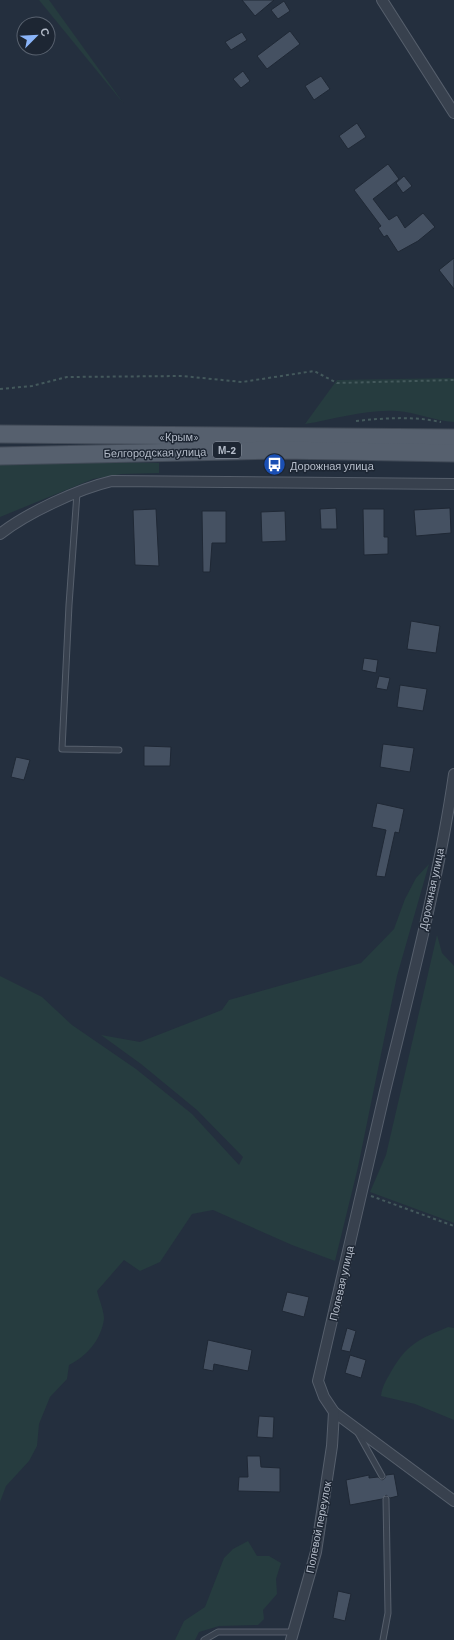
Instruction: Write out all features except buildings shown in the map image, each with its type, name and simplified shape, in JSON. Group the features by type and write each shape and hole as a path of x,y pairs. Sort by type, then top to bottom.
{"main road":[{"name":"«Крым»","path":"0,434 454,438"},
{"name":"Белгородская улица","path":"0,456 282,450 454,453"}],"street":[{"path":"382,0 454,113"},
{"path":"0,534 16,522 90,486 112,481 454,484"},
{"name":"Дорожная улица","path":"406,1004 437,864 454,774"},
{"name":"Полевая улица","path":"406,1004 318,1381 324,1397 334,1412 358,1432 454,1501"},
{"name":"Полевой переулок","path":"292,1636 316,1552 332,1446 334,1412"}],"lane":[{"path":"77,493 69,604 62,749 118,750"},
{"path":"358,1432 382,1476"},
{"path":"383,1640 388,1613 386,1499"},
{"path":"204,1640 218,1632 292,1636"}],"path":[{"path":"0,389 32,386 67,377 182,376 242,382 314,371 337,383 454,380"},
{"path":"361,1192 454,1226"}],"green space":[{"path":"39,0 49,0 124,104 56,21 56,16 52,16"},
{"path":"454,378 454,422 397,411 374,411 305,424 337,380"},
{"path":"0,460 159,463 159,473 122,474 93,479 0,517"},
{"path":"429,864 397,976 358,1167 335,1261 292,1245 213,1210 192,1214 160,1262 140,1271 124,1260 97,1291 104,1319 100,1334 82,1357 69,1365 67,1379 50,1397 39,1424 37,1446 29,1461 6,1486 0,1502 0,976 42,997 72,1025 136,1069 192,1114 239,1165 243,1157 197,1110 141,1064 101,1035 140,1042 222,1010 229,1000 361,963 394,929 405,899 416,878"},
{"path":"437,935 442,953 454,966 454,1223 370,1192 386,1155"},
{"path":"448,1327 454,1328 454,1420 415,1404 381,1396 382,1389 392,1370 409,1348 422,1339"},
{"path":"248,1541 257,1556 269,1556 281,1563 276,1579 277,1594 263,1610 264,1619 258,1625 219,1626 199,1632 195,1640 175,1640 184,1621 205,1607 224,1558 233,1549"}],"place":[{"name":"Дорожная улица","path":"274,465"}]}
